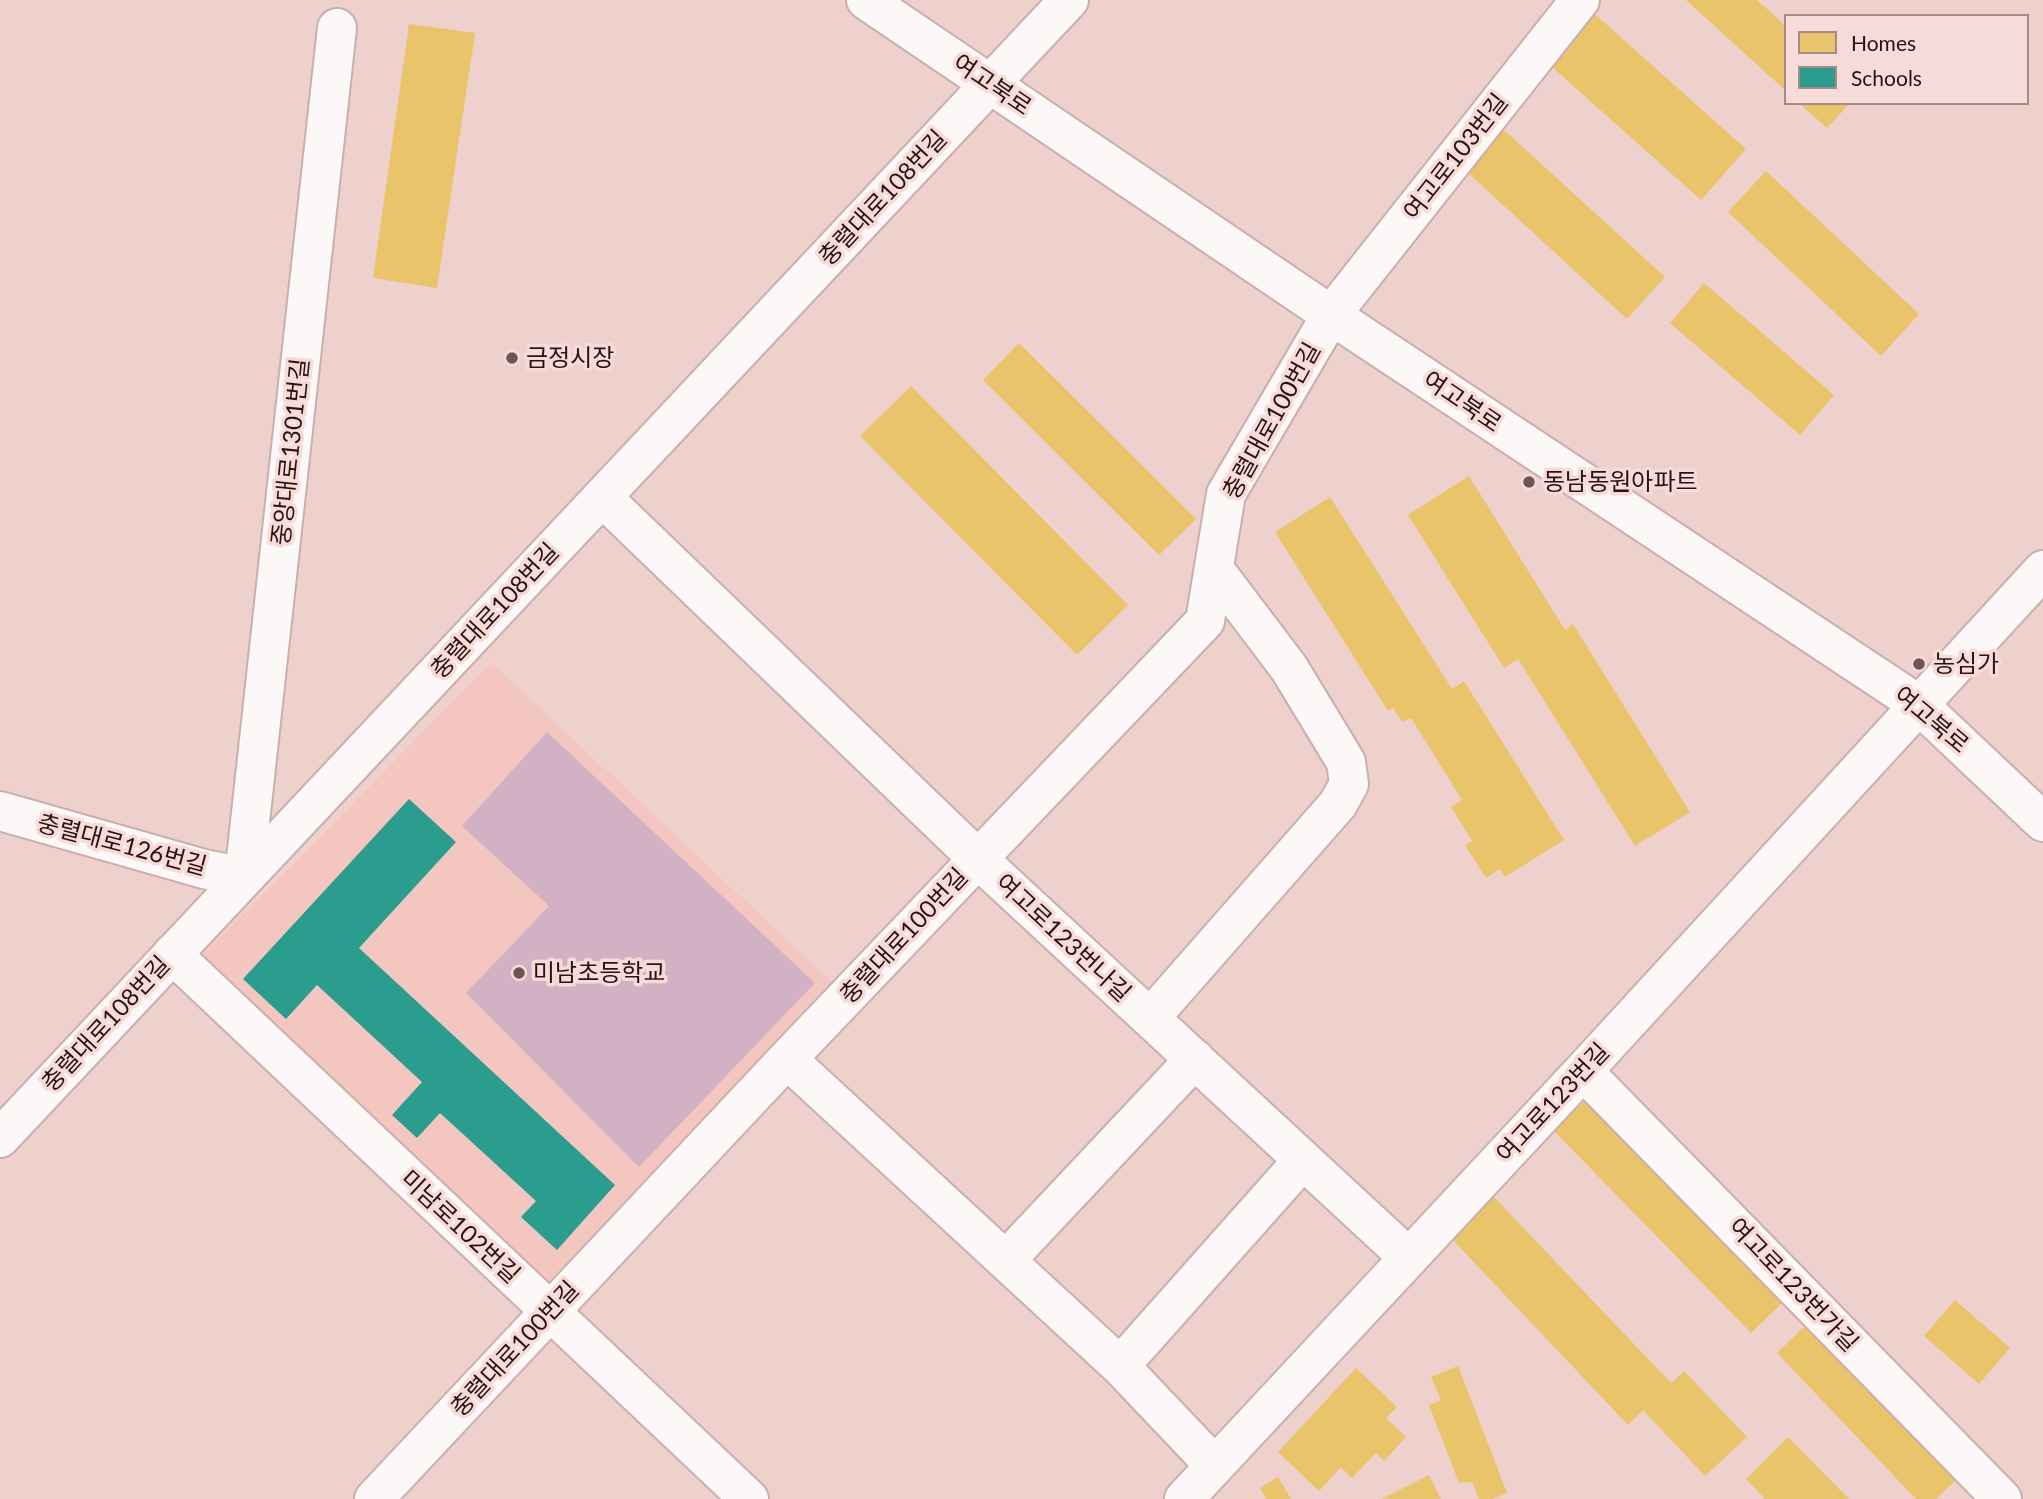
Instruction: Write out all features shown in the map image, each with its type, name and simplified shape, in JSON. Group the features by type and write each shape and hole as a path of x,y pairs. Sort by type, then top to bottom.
{"street":[{"name":"여고북로","path":"866,0 1331,315 1918,704 2043,822"},
{"name":"충렬대로108번길","path":"0,1138 1069,0"},
{"name":"여고로103번길","path":"1331,315 1580,0"},
{"name":"중앙대로1301번길","path":"244,877 337,28"},
{"name":"충렬대로100번길","path":"374,1499 787,1059 1206,621 1226,494 1331,315"},
{"name":"여고로123번나길","path":"601,497 978,859 1409,1258"},
{"path":"1150,1018 1338,804 1349,784 1346,762 1289,668 1214,569"},
{"name":"여고로123번길","path":"1184,1499 1583,1071 2043,570"},
{"name":"충렬대로126번길","path":"0,811 204,869 244,877"},
{"name":"미남로102번길","path":"172,954 749,1499"},
{"path":"787,1059 1120,1366 1215,1466"},
{"path":"1006,1260 1195,1059"},
{"name":"여고로123번가길","path":"1583,1071 2002,1499"},
{"path":"1120,1366 1304,1160"}],"shaded area":[{"name":"미남초등학교","path":"492,663 838,988 548,1289 200,958"},
{"path":"547,732 815,983 639,1167 466,993 549,906 462,826"}],"building: Homes":[{"path":"1686,0 1757,0 1784,24 1784,89"},
{"path":"1588,8 1746,149 1701,200 1543,59"},
{"path":"409,24 475,33 437,288 373,278"},
{"path":"1801,105 1848,105 1827,128"},
{"path":"1503,129 1665,277 1627,319 1465,170"},
{"path":"1766,171 1919,314 1881,356 1728,212"},
{"path":"1704,283 1834,395 1800,435 1670,323"},
{"path":"1019,343 1196,519 1159,555 983,380"},
{"path":"911,386 1128,605 1077,655 860,436"},
{"path":"1469,476 1565,630 1573,624 1690,812 1635,846 1518,659 1504,668 1408,515"},
{"path":"1330,497 1452,689 1464,681 1564,840 1505,877 1500,869 1486,878 1465,845 1472,841 1451,807 1462,800 1411,718 1402,722 1393,708 1388,711 1275,532"},
{"path":"1601,1085 1798,1287 1751,1333 1554,1131"},
{"path":"1494,1197 1671,1383 1684,1371 1747,1437 1705,1476 1643,1410 1628,1425 1451,1238"},
{"path":"1955,1300 2010,1348 1979,1384 1924,1336"},
{"path":"1824,1307 1973,1464 1936,1499 1916,1499 1777,1353"},
{"path":"1458,1366 1507,1493 1492,1499 1479,1499 1472,1482 1459,1483 1429,1405 1441,1400 1431,1377"},
{"path":"1356,1368 1397,1407 1386,1418 1406,1437 1384,1461 1376,1453 1352,1478 1341,1467 1319,1491 1278,1452"},
{"path":"1788,1437 1849,1499 1765,1499 1746,1479"},
{"path":"1429,1475 1441,1499 1381,1499"},
{"path":"1278,1477 1291,1499 1266,1499 1260,1488"}],"building: Schools":[{"path":"409,799 456,842 359,948 615,1185 557,1250 521,1217 536,1201 440,1113 417,1138 392,1115 422,1082 317,985 286,1019 243,979"}],"place":[{"name":"금정시장","path":"512,358"},
{"name":"동남동원아파트","path":"1529,482"},
{"name":"농심가","path":"1919,664"},
{"name":"미남초등학교","path":"519,973"}]}
